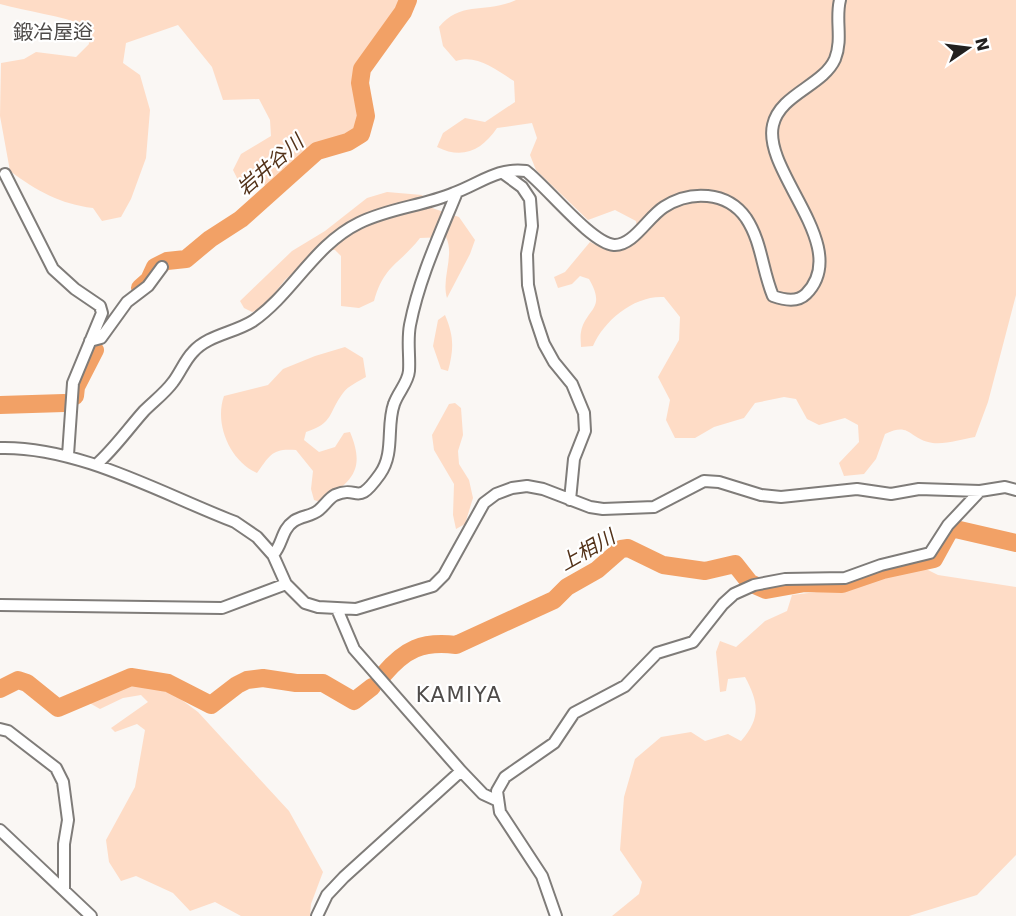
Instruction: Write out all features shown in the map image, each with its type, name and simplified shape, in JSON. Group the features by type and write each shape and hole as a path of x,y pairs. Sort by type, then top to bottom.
{"street":[{"path":"96,465 172,384 192,352 202,344 254,320 270,307 329,244 358,223 457,192 485,177 526,171 585,228 602,241 614,245 628,242 651,217 677,200 714,195 726,200 745,217 762,254 765,279 772,296 786,301 803,297 817,283 820,273 819,250 798,195 777,158 772,136 773,123 788,102 834,60 840,40 840,0"},
{"path":"503,173 522,187 530,199 532,226 527,254 528,285 535,317 544,344 554,363 572,384 584,412 585,431 574,459 570,500"},
{"path":"5,174 53,269 75,289 100,306 102,313 73,383 68,455"},
{"path":"273,555 279,549 284,531 294,521 315,513 335,495 347,492 359,496 365,493 384,467 394,405 409,372 407,348 420,285 457,192"},
{"path":"90,341 101,338 127,302 148,286 162,267"},
{"path":"0,448 31,448 68,455 235,522 257,537 273,555 286,584 304,603 337,609 368,606 433,586 444,576 477,514 496,494 512,488 527,486 603,509 654,507 704,481 719,482 761,495 781,497 857,489 891,494 919,489 980,491 1005,487 1016,490"},
{"path":"556,916 542,876 500,812 496,800 497,791 505,777 554,742 574,713 625,686 657,653 693,642 723,604 752,586 796,577 838,579 880,565 930,553 948,525 980,491"},
{"path":"0,605 222,608 286,584"},
{"path":"337,609 354,649 461,771 483,794 496,800"},
{"path":"0,729 8,731 56,768 63,782 68,820 64,844 64,889"},
{"path":"317,916 327,896 344,877 461,771"},
{"path":"0,830 46,876 64,889 91,916"}],"shaded area":[{"path":"0,0 402,0 371,42 353,78 360,108 357,131 343,140 314,148 267,187 255,178 240,184 233,170 241,154 271,136 270,120 259,99 223,100 212,67 178,25 126,43 123,63 140,75 150,110 146,158 131,199 121,217 102,221 93,208 49,195 10,171 0,116 1,63 24,59 36,52 76,57 89,44 87,26 0,4"},
{"path":"516,0 1016,0 1016,295 988,402 975,437 933,443 899,429 885,434 876,459 864,474 844,476 839,463 859,442 858,425 845,418 819,425 807,419 796,399 784,397 755,403 744,418 714,427 695,438 675,438 666,420 670,400 658,377 679,340 680,317 664,297 642,300 613,319 598,336 593,346 581,347 584,324 596,303 594,289 589,279 580,276 572,284 558,288 554,277 565,272 590,242 611,249 626,245 638,235 636,221 615,210 588,220 536,170 530,155 537,138 532,123 497,128 485,142 471,151 455,153 437,147 443,133 465,118 485,122 515,102 514,81 479,61 464,59 456,61 443,46 439,27 456,13"},
{"path":"387,192 422,195 432,208 459,217 475,240 447,298 449,252 446,237 420,238 387,272 374,301 359,308 341,306 341,256 335,250 319,250 285,280 262,309 252,312 244,308 240,301 292,251 325,231 367,198"},
{"path":"445,315 452,343 448,371 441,369 433,346 438,320"},
{"path":"345,347 363,358 366,377 345,390 326,421 306,432 304,440 319,452 335,447 344,433 350,432 357,456 356,466 348,481 320,502 314,500 311,489 313,471 296,450 282,450 272,454 257,473 239,460 232,451 223,430 221,407 224,396 268,385 283,369"},
{"path":"455,403 461,408 463,435 458,451 459,464 469,480 473,498 465,524 456,529 453,515 454,484 434,450 432,435 449,404"},
{"path":"920,566 938,575 1016,587 1016,855 977,895 909,916 612,916 639,894 642,882 620,850 624,797 635,759 661,737 691,732 705,741 728,734 741,741 752,725 756,710 755,703 745,677 728,679 726,691 720,692 716,652 720,641 736,647 765,621 787,611 792,595 849,588"},
{"path":"129,682 149,684 175,695 198,712 289,811 323,872 311,904 310,916 241,916 215,902 190,911 173,893 136,876 121,881 109,862 106,840 135,787 145,730 137,724 115,732 111,728 148,702 141,695 123,698 100,709 86,701"}],"waterway":[{"name":"岩井谷川","path":"140,288 149,280 155,267 167,261 186,259 210,239 241,219 317,151 348,142 361,134 366,116 360,83 362,69 403,12 408,0"},
{"name":"岩井谷川","path":"75,396 76,387 95,350"},
{"name":"岩井谷川","path":"0,405 64,403"},
{"name":"上相川","path":"383,675 399,659 415,649 433,644 456,645 554,600 567,587 597,570 621,549 628,548 663,565 705,571 735,564 750,583 766,590 805,583 842,584 883,570 934,559 951,528 1016,543"},
{"name":"上相川","path":"0,689 18,680 27,683 58,708 131,677 168,683 211,705 237,685 247,680 263,678 296,683 323,683 354,701 372,687"}],"district":[{"name":"鍛冶屋逧","path":"53,32"},
{"name":"KAMIYA","path":"459,695"}]}
